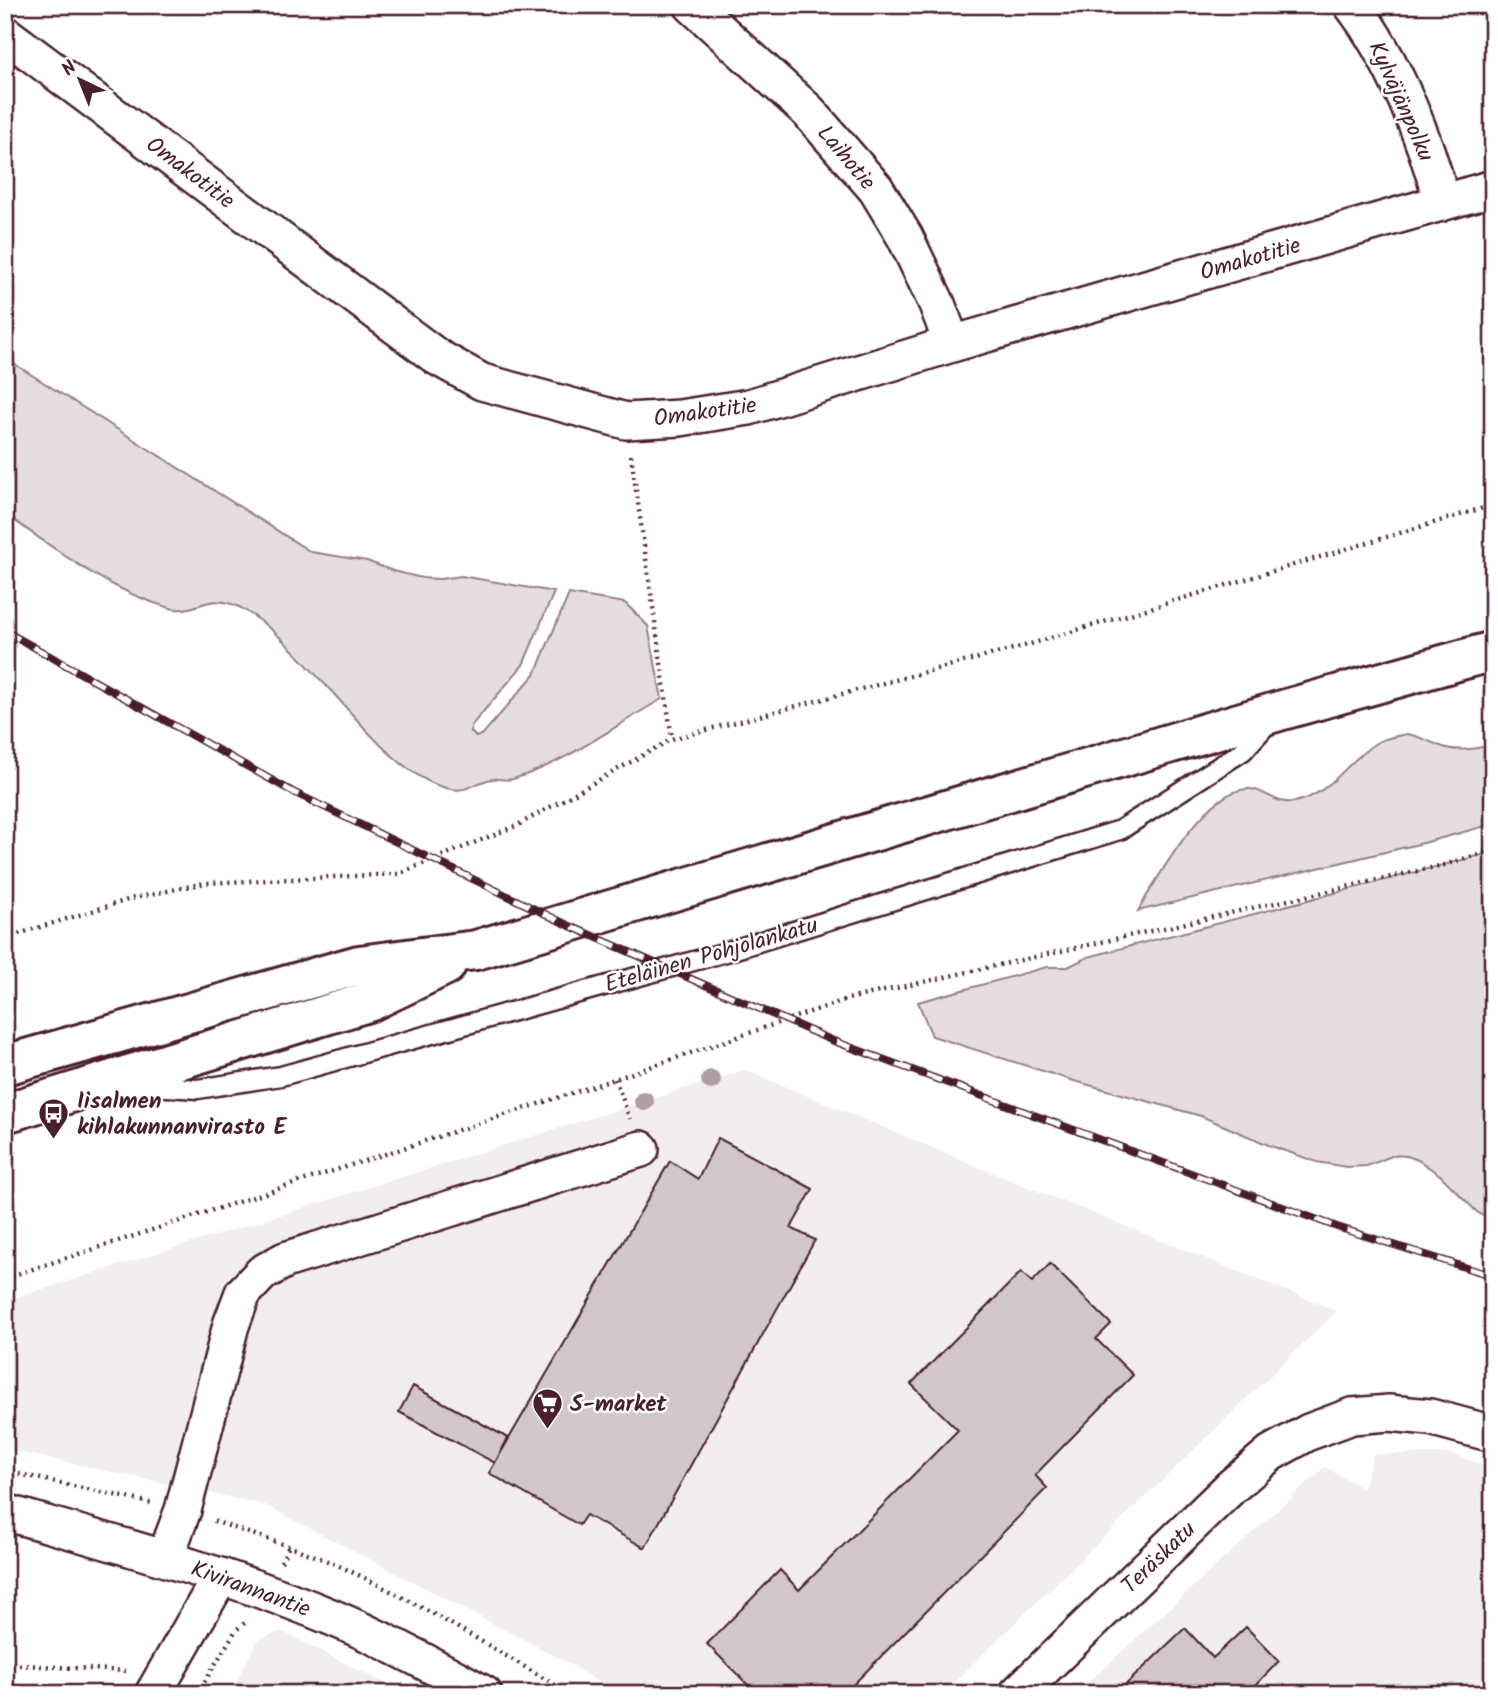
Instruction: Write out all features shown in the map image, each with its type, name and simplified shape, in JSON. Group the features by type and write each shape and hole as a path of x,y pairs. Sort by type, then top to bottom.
{"main road":[{"name":"Eteläinen Pohjolankatu","path":"5,1065 359,965 476,950 1279,711 1493,651"},
{"name":"Eteläinen Pohjolankatu","path":"5,1113 371,1001 476,950"}],"street":[{"name":"Laihotie","path":"692,5 808,111 876,189 905,237 953,344"},
{"name":"Kylväjänpolku","path":"1352,5 1367,24 1386,57 1432,166 1442,203"},
{"name":"Omakotitie","path":"5,34 437,357 482,382 626,421 680,418 748,407 953,344 1493,188"},
{"path":"165,1558 183,1510 231,1325 243,1293 262,1273 285,1260 641,1149"},
{"name":"Teräskatu","path":"1017,1694 1231,1487 1271,1452 1309,1432 1352,1416 1390,1413 1430,1417 1493,1434"},
{"name":"Kivirannantie","path":"5,1512 165,1558 332,1617 391,1643 484,1694"},
{"path":"156,1689 221,1576"}],"lane":[{"name":"Eteläinen Pohjolankatu","path":"102,1083 198,1088 281,1076 726,951 1120,830 1243,751 1279,711"}],"path":[{"path":"626,421 672,738"},
{"path":"5,938 134,898 205,883 398,874 517,825 672,738 1024,646 1493,505"},
{"path":"5,1278 615,1079 848,999 1444,865 1493,850"},
{"path":"5,1471 183,1510 289,1546 349,1570 446,1621 570,1694"},
{"path":"197,1694 236,1630"},
{"path":"6,1694 6,1664 128,1671 156,1689"}],"shaded area":[{"path":"5,358 311,552 367,561 422,578 461,576 554,592 523,665 471,726 471,732 476,737 483,734 535,674 569,594 625,603 648,626 662,699 571,754 533,772 510,780 486,780 460,790 430,782 399,762 385,749 290,648 254,616 241,608 219,601 180,609 147,601 84,568 5,514"},
{"path":"1407,734 1458,750 1493,745 1493,824 1138,911 1170,858 1200,818 1233,792 1256,790 1287,802 1305,799 1325,788 1376,743"},
{"path":"1493,852 1493,1222 1477,1212 1440,1175 1418,1160 1394,1155 1367,1166 1346,1167 1317,1162 1201,1116 1071,1080 932,1036 918,1002 1047,967 1068,967 1088,957"},
{"path":"745,1070 1337,1311 942,1694 618,1694 563,1660 265,1505 5,1449 5,1301"},
{"path":"1373,1454 1451,1454 1493,1468 1493,1694 1075,1694 1325,1467 1363,1489"},
{"path":"281,1631 407,1694 230,1694 258,1640"}],"building":[{"path":"718,1138 813,1189 791,1228 815,1240 645,1548 586,1515 579,1525 489,1473 670,1161 698,1179"},
{"path":"1050,1264 1111,1324 1096,1339 1133,1375 1035,1475 1047,1488 844,1694 757,1694 707,1644 780,1570 799,1590 958,1430 911,1384 1021,1272 1032,1282"},
{"path":"413,1386 508,1438 495,1463 399,1412"},
{"path":"1246,1627 1279,1661 1247,1694 1116,1694 1185,1628 1213,1658"}],"railway":[{"path":"5,631 293,792 570,926 831,1040 1337,1227 1493,1276"}],"place":[{"name":"Iisalmen kihlakunnanvirasto E","path":"54,1140"},
{"name":"S-market","path":"547,1430"}]}
